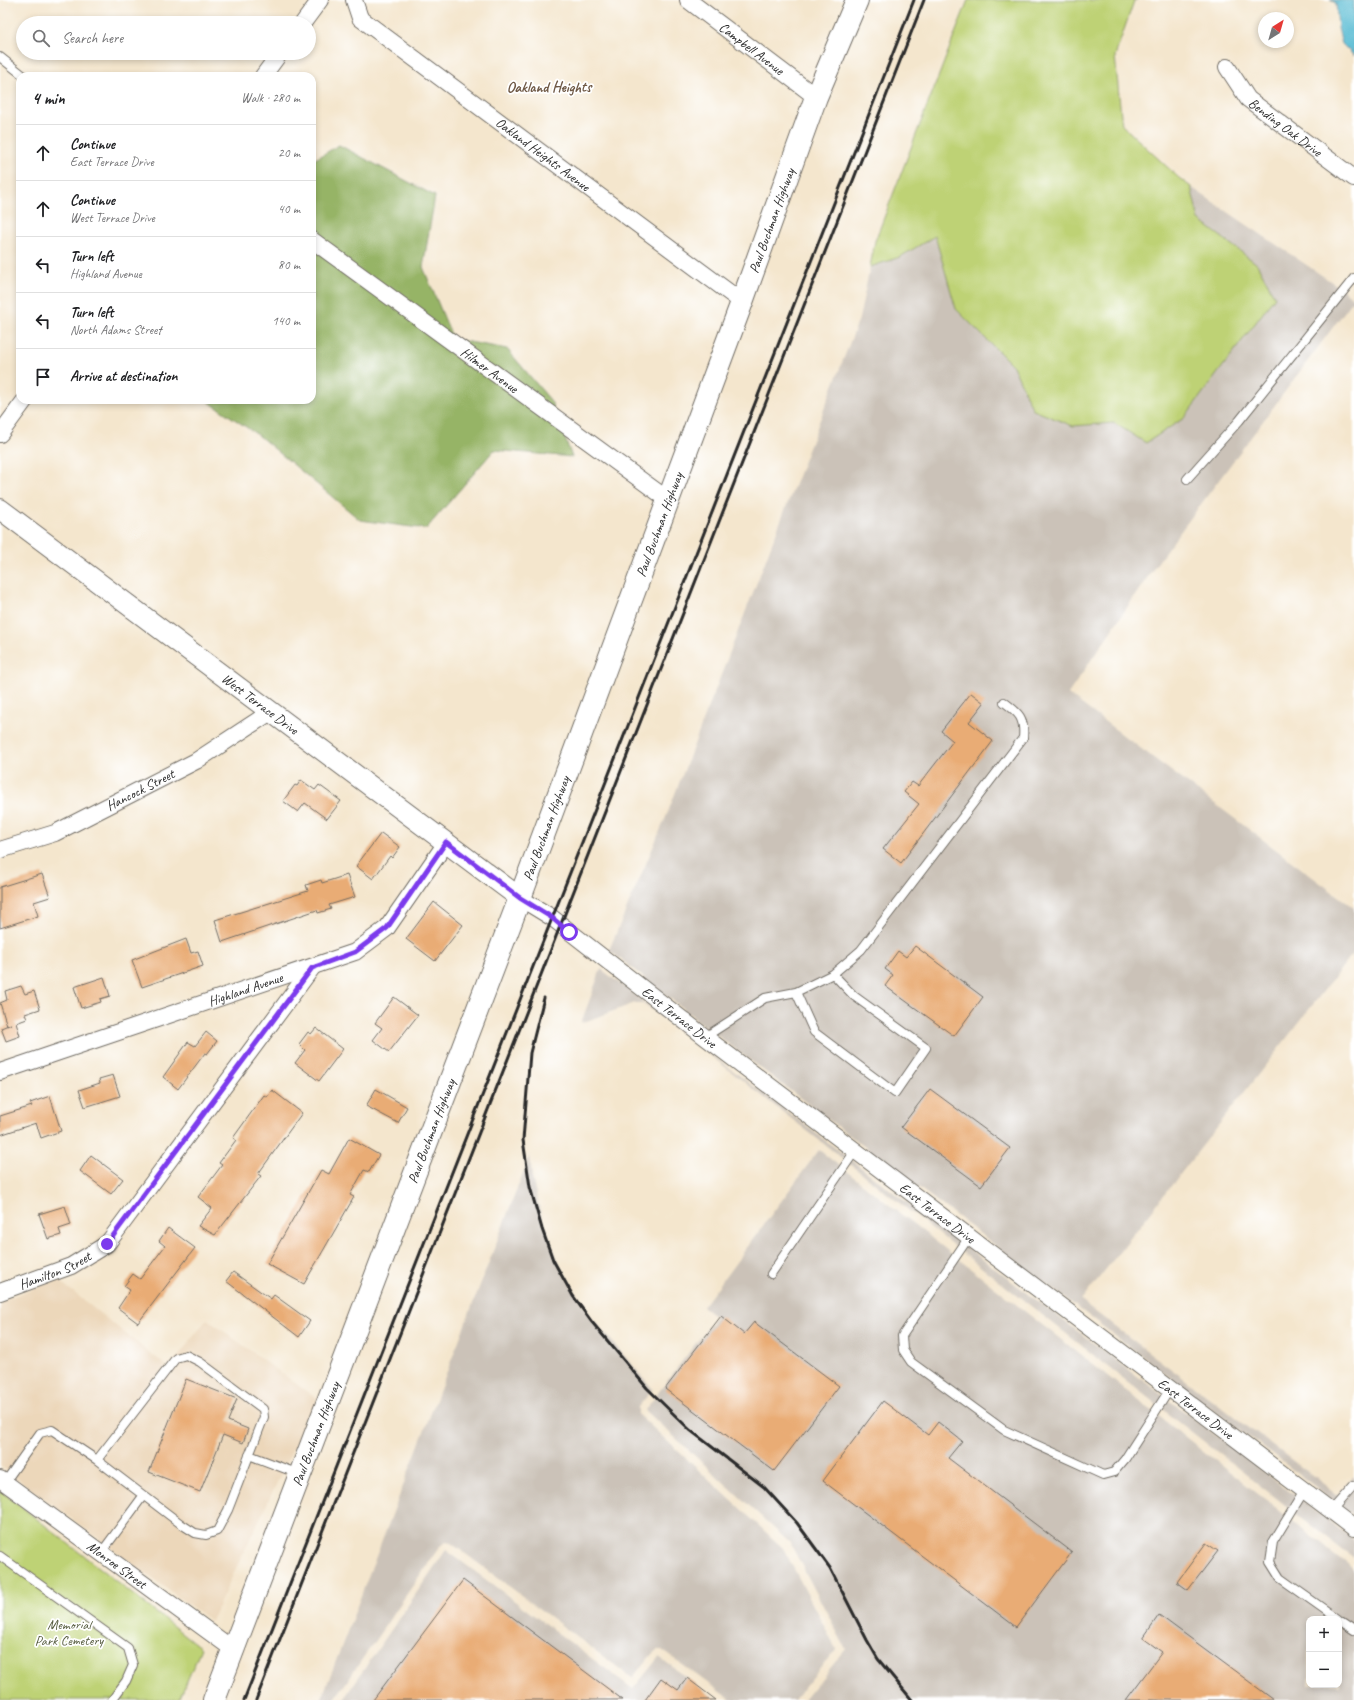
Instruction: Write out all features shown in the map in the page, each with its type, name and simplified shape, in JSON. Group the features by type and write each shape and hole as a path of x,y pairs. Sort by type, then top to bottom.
{"main road":[{"name":"Paul Buchman Highway","path":"214,1700 520,898 667,498 742,302 816,97 857,0"}],"street":[{"path":"308,16 320,0"},
{"name":"Oakland Heights Avenue","path":"354,0 360,18 742,302"},
{"name":"Campbell Avenue","path":"688,0 816,97"},
{"path":"266,72 275,60"},
{"name":"Bending Oak Drive","path":"1227,67 1248,99 1354,178"},
{"name":"Hilmer Avenue","path":"316,243 667,498"},
{"path":"0,434 22,404"},
{"name":"West Terrace Drive","path":"0,509 520,898"},
{"name":"Hancock Street","path":"0,850 55,833 196,761 272,711"},
{"name":"Highland Avenue","path":"0,1072 312,968 355,952 387,928 446,842"},
{"name":"East Terrace Drive","path":"520,898 551,917 704,1037 1354,1528"},
{"name":"Hamilton Street","path":"0,1292 71,1266 107,1244 312,968"},
{"name":"Monroe Street","path":"2,1483 234,1650"}],"lane":[{"path":"0,57 19,72"},
{"path":"1187,479 1240,421 1354,278"},
{"path":"704,1037 765,998 796,992 833,974 861,950 1023,738 1024,726 1018,713 1004,702"},
{"path":"796,992 814,1032 895,1093 926,1048 854,996 833,974"},
{"path":"771,1274 855,1151"},
{"path":"969,1238 902,1336 903,1350 911,1362 1004,1430 1103,1475 1114,1472 1125,1459 1170,1389"},
{"path":"2,1483 40,1433 52,1430 97,1460 181,1524 195,1533 206,1535 216,1530 228,1510 264,1417 263,1409 200,1362 186,1355 176,1358 97,1460"},
{"path":"249,1455 301,1475"},
{"path":"1331,1511 1354,1485"},
{"path":"1304,1491 1273,1542 1270,1562 1280,1578 1335,1616"},
{"path":"101,1553 143,1496"},
{"path":"0,1556 128,1648 133,1664 126,1681 112,1700"},
{"path":"1342,1621 1354,1630"}],"shaded area":[{"path":"1191,187 1342,289 1354,299 1160,559 1068,694 1354,908 1354,952 1081,1301 1338,1495 1354,1476 1354,1516 710,1030 609,950 666,817 859,319 870,267 900,257 935,236 956,309 1013,366 1033,410 1073,426 1114,423 1146,443 1257,264 1199,220"},
{"path":"601,969 699,1045 1354,1540 1354,1559 643,1003 635,1003 581,1023"},
{"path":"819,1150 1354,1569 1354,1700 804,1700 846,1649 790,1543 645,1410 716,1317 703,1307"},
{"path":"530,1155 532,1178 543,1222 564,1275 591,1317 653,1389 638,1407 638,1414 783,1548 836,1649 794,1700 731,1700 662,1650 657,1650 653,1653 632,1678 451,1543 446,1542 440,1546 334,1700 321,1700"},
{"path":"58,1280 169,1368 207,1319 317,1399 211,1621 0,1466 0,1301"},
{"path":"446,1550 633,1689 659,1657 717,1700 343,1700"}],"green space":[{"path":"968,0 1137,0 1134,1 1115,56 1122,125 1179,178 1191,187 1199,220 1257,264 1275,297 1184,418 1146,443 1114,423 1073,426 1033,410 1013,366 956,309 935,236 900,257 870,267 875,241"},
{"path":"339,145 435,196 423,267 453,339 507,349 551,401 572,457 494,450 426,529 360,520 258,435 212,404 316,404 316,159"},
{"name":"Memorial Park Cemetery","path":"0,1490 201,1648 179,1700 0,1700"}],"water":[{"path":"1330,0 1354,0 1354,56 1342,44 1338,28 1336,3"}],"building":[{"path":"971,693 984,703 969,722 993,741 901,863 883,849 919,804 904,792 912,782 918,786 953,741 941,731"},
{"path":"301,780 315,790 319,785 341,801 327,819 305,803 298,812 283,801 295,785 297,786"},
{"path":"381,833 400,847 392,858 390,856 373,879 356,866"},
{"path":"42,874 50,897 34,902 38,916 0,928 0,887"},
{"path":"347,875 355,897 329,905 331,909 318,913 317,910 222,942 215,920 308,891 306,885 321,880 322,883"},
{"path":"434,902 463,925 435,961 406,939"},
{"path":"186,939 191,953 198,951 203,966 142,987 132,960"},
{"path":"915,946 983,997 954,1036 885,986 893,975 885,969 898,951 906,957"},
{"path":"104,977 110,996 100,999 101,1002 81,1008 74,987"},
{"path":"21,986 25,994 34,991 40,1009 25,1014 27,1019 16,1023 20,1036 6,1041 1,1028 7,1026 0,1003 7,1000 5,991"},
{"path":"394,997 418,1015 389,1052 373,1040 382,1028 375,1023"},
{"path":"316,1028 343,1049 319,1081 295,1063 305,1050 299,1044 308,1032 311,1034"},
{"path":"206,1032 217,1041 207,1054 205,1053 178,1089 163,1077 188,1042 195,1046"},
{"path":"113,1075 120,1096 85,1107 79,1090 100,1083 99,1079"},
{"path":"376,1089 407,1107 398,1123 366,1106"},
{"path":"930,1089 1010,1148 981,1186 901,1127"},
{"path":"272,1090 302,1113 258,1174 261,1176 215,1235 198,1226 212,1208 198,1197 222,1165 219,1163 236,1140 233,1138 264,1095 267,1097"},
{"path":"50,1096 61,1131 41,1138 36,1123 0,1135 0,1116 32,1106 30,1103"},
{"path":"349,1138 379,1155 369,1172 364,1170 350,1195 354,1197 304,1284 267,1264 321,1170 329,1174"},
{"path":"91,1155 123,1179 111,1194 80,1171"},
{"path":"65,1206 71,1225 59,1229 61,1235 48,1239 39,1214"},
{"path":"168,1228 195,1248 138,1323 118,1308 130,1290 124,1286 133,1274 140,1279 165,1246 159,1241"},
{"path":"233,1272 271,1299 274,1295 310,1321 299,1337 226,1281"},
{"path":"721,1316 744,1334 754,1322 839,1386 774,1471 665,1389"},
{"path":"186,1379 237,1399 228,1421 248,1429 243,1443 223,1435 200,1492 149,1472"},
{"path":"883,1401 928,1435 938,1422 962,1441 948,1458 1072,1552 1016,1627 823,1481"},
{"path":"1206,1543 1218,1551 1188,1590 1177,1582"},
{"path":"463,1580 623,1700 373,1700"},
{"path":"1159,1615 1274,1700 1126,1700 1162,1652 1143,1638"},
{"path":"661,1678 678,1690 687,1678 716,1700 645,1700"}],"railway":[{"path":"244,1700 914,0"},
{"path":"256,1700 924,0"},
{"path":"544,998 530,1053 523,1140 530,1187 553,1260 573,1296 591,1321 647,1388 690,1430 764,1487 797,1523 830,1568 878,1659 912,1700"}],"district":[{"name":"Oakland Heights","path":"549,87"}],"route":[{"path":"107,1244 312,968 355,952 387,928 446,842 520,898 551,917 569,932"}]}
